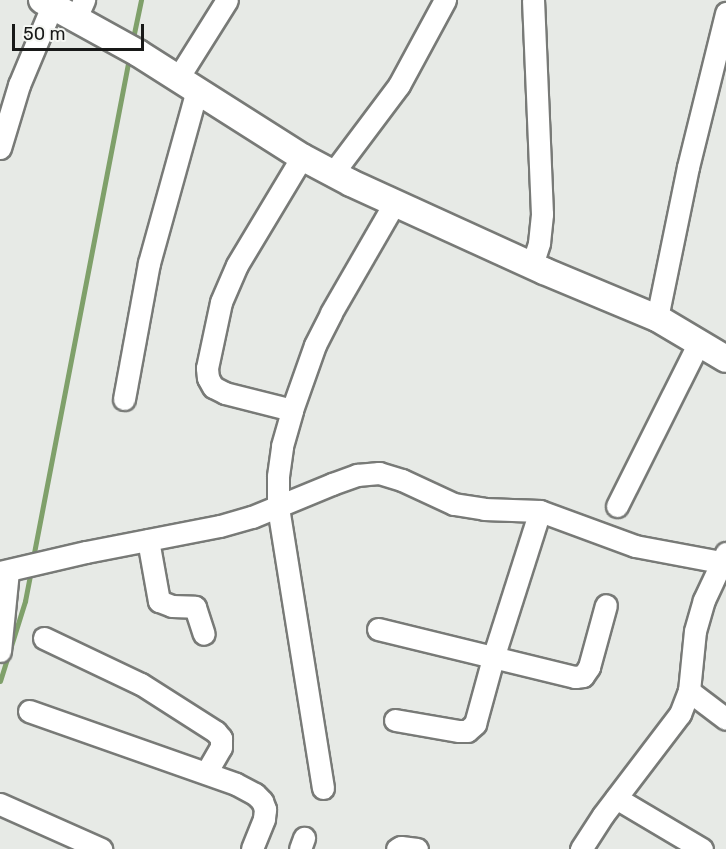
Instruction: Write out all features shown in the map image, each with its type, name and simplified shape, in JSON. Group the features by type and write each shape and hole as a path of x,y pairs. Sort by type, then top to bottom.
{"street":[{"path":"124,399 148,263 188,84 227,0"},
{"path":"333,173 399,85 445,0"},
{"path":"532,265 539,243 542,214 533,0"},
{"path":"0,148 47,3 80,9 128,46 302,157 532,265 657,318 726,359"},
{"path":"657,318 688,167 726,13"},
{"path":"292,410 225,393 213,387 208,378 207,368 221,302 237,265 302,157"},
{"path":"323,788 278,507 280,456 292,410 315,345 330,313 395,202"},
{"path":"617,506 699,342"},
{"path":"0,651 9,571 86,552 220,526 278,507 332,483 357,475 379,473 402,480 454,504 484,509 540,511 635,546 724,559 704,600 695,631 688,692 680,714 616,798 581,849"},
{"path":"395,720 459,731 472,728 540,511"},
{"path":"148,540 159,601 172,606 195,607 204,634"},
{"path":"378,629 575,677 583,676 589,668 606,605"},
{"path":"44,638 141,684 216,732 221,738 221,747 206,773"},
{"path":"688,692 726,719"},
{"path":"29,711 236,784 262,801 264,819 252,849"},
{"path":"616,798 702,849"},
{"path":"0,804 101,849"},
{"path":"396,849 401,847 417,849"}],"waterway":[{"path":"132,43 141,0"},
{"path":"33,558 129,58"},
{"path":"0,681 25,601 31,570"}]}
